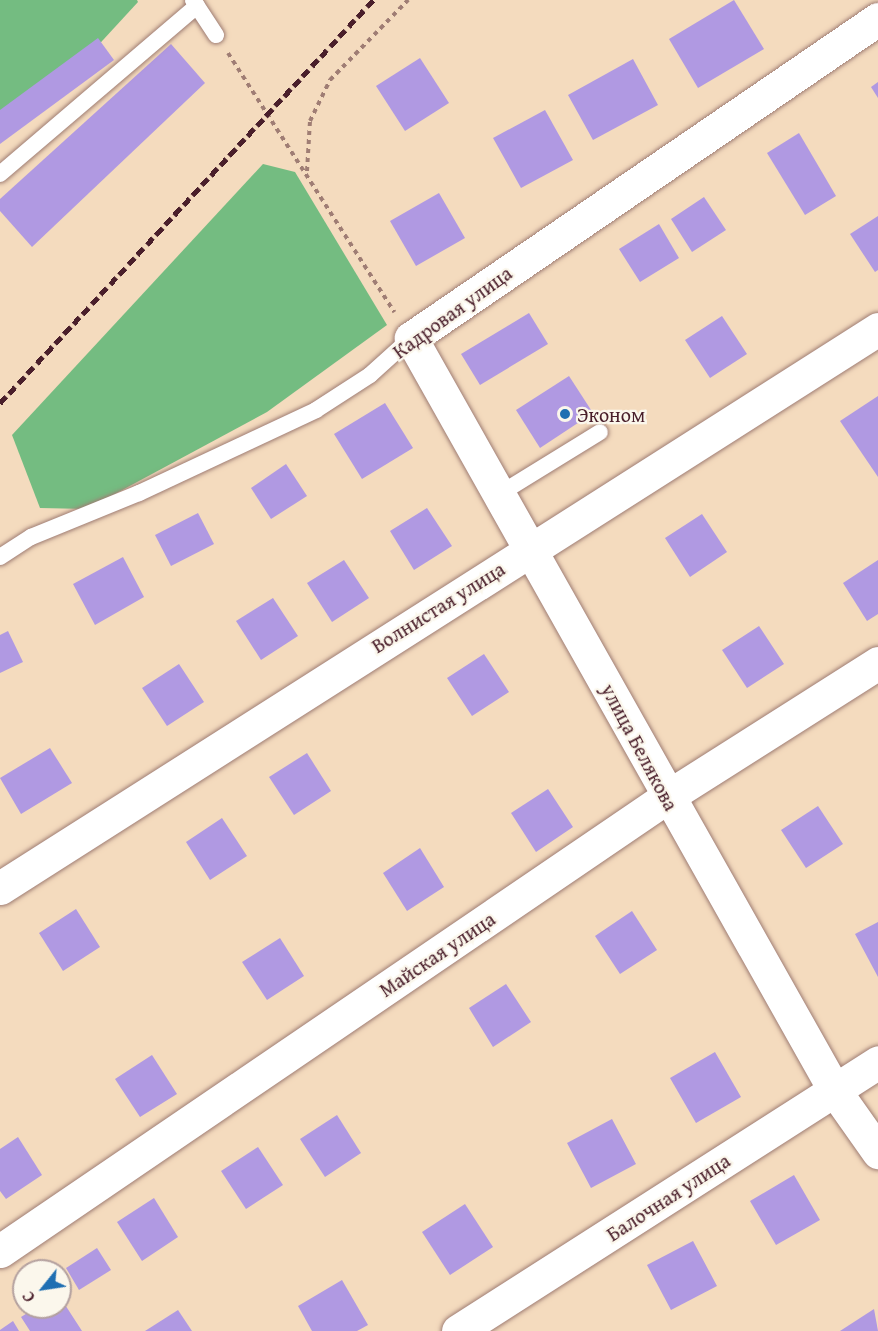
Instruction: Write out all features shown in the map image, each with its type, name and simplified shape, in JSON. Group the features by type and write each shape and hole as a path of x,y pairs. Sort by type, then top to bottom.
{"street":[{"name":"Кадровая улица","path":"411,338 878,19"},
{"name":"Волнистая улица","path":"0,888 878,329"},
{"name":"улица Белякова","path":"411,338 533,547 667,797 835,1091 878,1152"},
{"name":"Майская улица","path":"0,1251 667,797 878,663"},
{"name":"Балочная улица","path":"458,1331 878,1062"}],"lane":[{"path":"0,174 195,3 216,34"},
{"name":"Кадровая улица","path":"0,557 31,537 140,494 316,410 370,375 411,338"},
{"path":"501,492 600,432"}],"path":[{"path":"307,172 310,121 330,80 408,0"},
{"path":"216,34 307,172 411,338"}],"green space":[{"path":"0,0 137,0 138,2 45,103 0,126"},
{"path":"263,164 295,172 387,325 267,412 87,509 40,508 12,435"}],"building":[{"path":"734,0 764,49 698,88 669,39"},
{"path":"98,38 114,60 0,144 0,110"},
{"path":"171,44 205,83 32,247 0,211 0,199"},
{"path":"420,58 449,103 405,131 376,86"},
{"path":"633,59 658,105 593,140 568,95"},
{"path":"878,82 878,98 871,87"},
{"path":"545,110 573,160 521,188 493,138"},
{"path":"799,133 836,196 805,215 767,153"},
{"path":"439,193 465,238 416,266 390,221"},
{"path":"704,197 726,230 692,252 671,219"},
{"path":"878,216 878,270 875,272 850,234"},
{"path":"659,224 679,258 640,282 619,249"},
{"path":"529,313 548,344 480,385 461,354"},
{"path":"722,316 747,354 710,378 685,340"},
{"path":"569,376 593,413 540,448 516,410"},
{"path":"878,396 878,477 840,421"},
{"path":"385,403 413,448 362,479 334,434"},
{"path":"286,464 307,496 271,519 251,488"},
{"path":"427,508 452,546 414,570 390,531"},
{"path":"198,513 214,544 171,566 155,535"},
{"path":"702,514 727,552 690,577 665,538"},
{"path":"123,557 144,597 95,625 73,584"},
{"path":"344,560 369,598 332,622 307,583"},
{"path":"878,560 878,614 867,621 843,583"},
{"path":"273,598 298,636 261,660 236,621"},
{"path":"759,626 784,664 747,688 722,650"},
{"path":"8,631 23,662 0,673 0,635"},
{"path":"484,654 509,692 472,716 447,678"},
{"path":"179,664 204,702 167,726 142,688"},
{"path":"50,748 72,783 21,814 0,778"},
{"path":"307,753 331,791 294,815 269,777"},
{"path":"548,789 573,827 536,852 511,813"},
{"path":"818,806 843,844 806,868 781,830"},
{"path":"222,818 247,856 210,880 186,842"},
{"path":"420,848 444,887 407,911 383,873"},
{"path":"76,909 100,947 63,971 39,933"},
{"path":"632,911 657,950 620,974 595,936"},
{"path":"878,922 878,977 855,934"},
{"path":"280,938 304,976 267,1000 242,962"},
{"path":"506,984 531,1022 493,1047 469,1008"},
{"path":"715,1052 741,1097 696,1123 670,1078"},
{"path":"152,1055 177,1094 140,1117 115,1079"},
{"path":"337,1115 361,1153 325,1177 300,1139"},
{"path":"612,1119 636,1164 591,1188 567,1143"},
{"path":"18,1137 42,1175 6,1199 0,1191 0,1149"},
{"path":"258,1147 283,1185 246,1209 221,1171"},
{"path":"794,1175 820,1220 776,1245 750,1201"},
{"path":"154,1198 178,1237 142,1261 117,1222"},
{"path":"465,1204 493,1247 450,1275 422,1232"},
{"path":"693,1241 717,1286 671,1310 647,1265"},
{"path":"97,1248 111,1270 79,1290 72,1278 72,1264"},
{"path":"342,1280 368,1325 357,1331 312,1331 298,1306"},
{"path":"874,1309 878,1331 840,1331"},
{"path":"178,1310 192,1331 145,1331"},
{"path":"72,1316 82,1331 30,1331 22,1319 72,1319"},
{"path":"13,1321 19,1331 0,1331 0,1330"}],"railway":[{"path":"0,403 373,0"}],"place":[{"name":"Эконом","path":"565,414"}]}
